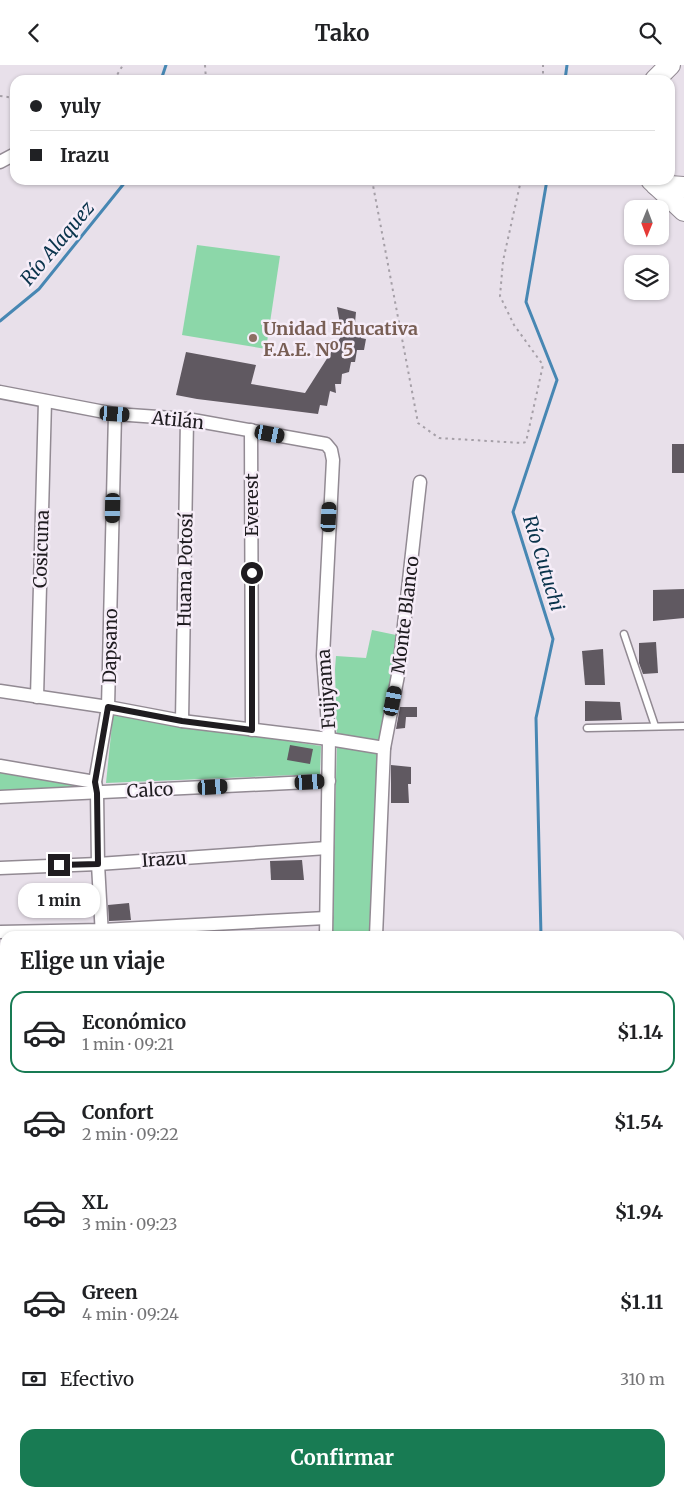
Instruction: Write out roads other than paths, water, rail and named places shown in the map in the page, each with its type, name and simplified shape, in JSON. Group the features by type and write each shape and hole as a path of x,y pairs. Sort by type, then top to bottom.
{"main road":[{"path":"660,75 670,65"},
{"path":"655,185 684,211"},
{"path":"668,185 684,187"}],"street":[{"name":"Atilán","path":"0,392 115,414 187,419 326,444"},
{"name":"Cosicuna","path":"37,697 45,401"},
{"name":"Dapsano","path":"102,931 96,787 108,707 115,414"},
{"name":"Huana Potosí","path":"182,721 187,419"},
{"name":"Everest","path":"251,430 252,730"},
{"name":"Fujiyama","path":"326,444 331,450 333,460 323,656 329,739 326,931"},
{"name":"Monte Blanco","path":"376,931 384,748 399,669 420,482"},
{"path":"0,691 108,707 182,721 329,739 384,748"},
{"path":"0,766 96,787"},
{"name":"Calco","path":"0,797 96,787 329,781"},
{"name":"Irazu","path":"0,868 98,864 327,848"},
{"path":"132,931 326,918"}],"lane":[{"path":"624,634 655,727"},
{"path":"587,728 684,725"}],"waterway":[{"name":"Río Alaquez","path":"163,75 166,65"},
{"name":"Río Cutuchi","path":"566,75 567,65"},
{"name":"Río Alaquez","path":"0,321 39,289 123,185"},
{"name":"Río Cutuchi","path":"541,931 536,718 553,639 513,512 557,380 526,302 546,185"}],"place":[{"name":"Unidad Educativa F.A.E. Nº 5","path":"253,338"}]}
